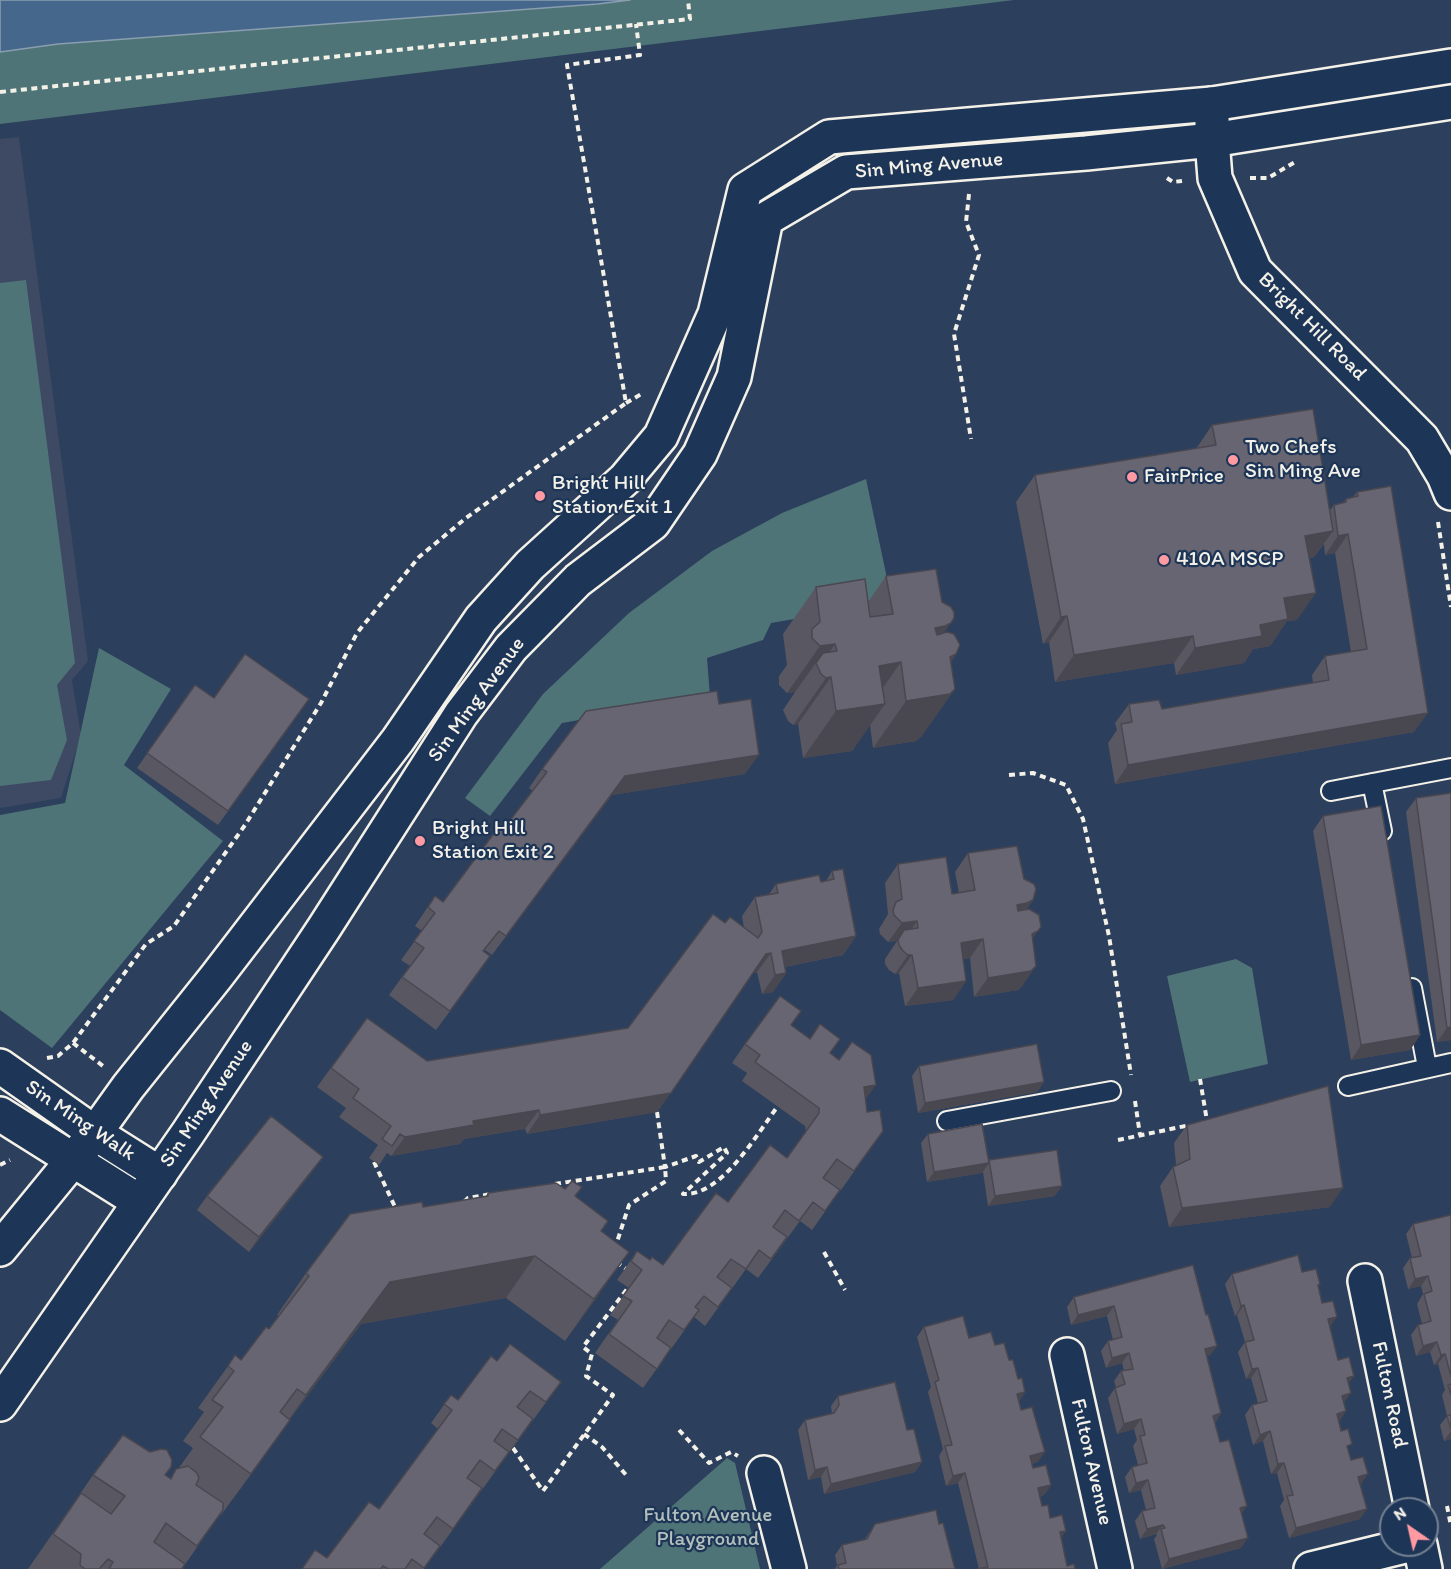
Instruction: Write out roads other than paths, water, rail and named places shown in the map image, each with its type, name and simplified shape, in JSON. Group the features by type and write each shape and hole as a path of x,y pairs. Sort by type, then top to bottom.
{"main road":[{"name":"Sin Ming Avenue","path":"0,1249 95,1133 128,1087 216,977 398,740 481,619 530,565 625,479 661,436 715,314 745,190 829,137 1212,104 1451,66"},
{"name":"Sin Ming Avenue","path":"0,1404 160,1174 324,928 461,714 511,648 578,580 653,523 700,454 734,377 766,219 846,172 1086,153 1212,140 1451,102"},
{"name":"Bright Hill Road","path":"1212,104 1215,178 1255,271 1422,439 1444,476 1443,502"},
{"name":"Sin Ming Walk","path":"0,1066 95,1133 160,1174"},
{"name":"Sin Ming Walk","path":"0,1114 140,1202"},
{"name":"Fulton Road","path":"1365,1281 1410,1497"},
{"name":"Fulton Avenue","path":"1067,1355 1115,1569"},
{"path":"764,1473 789,1569"},
{"path":"1311,1569 1379,1552"}],"lane":[{"path":"745,190 766,219"},
{"path":"1331,791 1451,768"},
{"path":"1372,783 1385,851"},
{"path":"1409,976 1427,1067"},
{"path":"1348,1086 1451,1063"},
{"path":"948,1121 1111,1091"}],"place":[{"name":"Two Chefs Sin Ming Ave","path":"1233,460"},
{"name":"FairPrice","path":"1132,477"},
{"name":"Bright Hill Station Exit 1","path":"540,496"},
{"name":"410A MSCP","path":"1164,560"},
{"name":"Bright Hill Station Exit 2","path":"420,841"}],"park label":[{"name":"Fulton Avenue Playground","path":"708,1528"}]}
